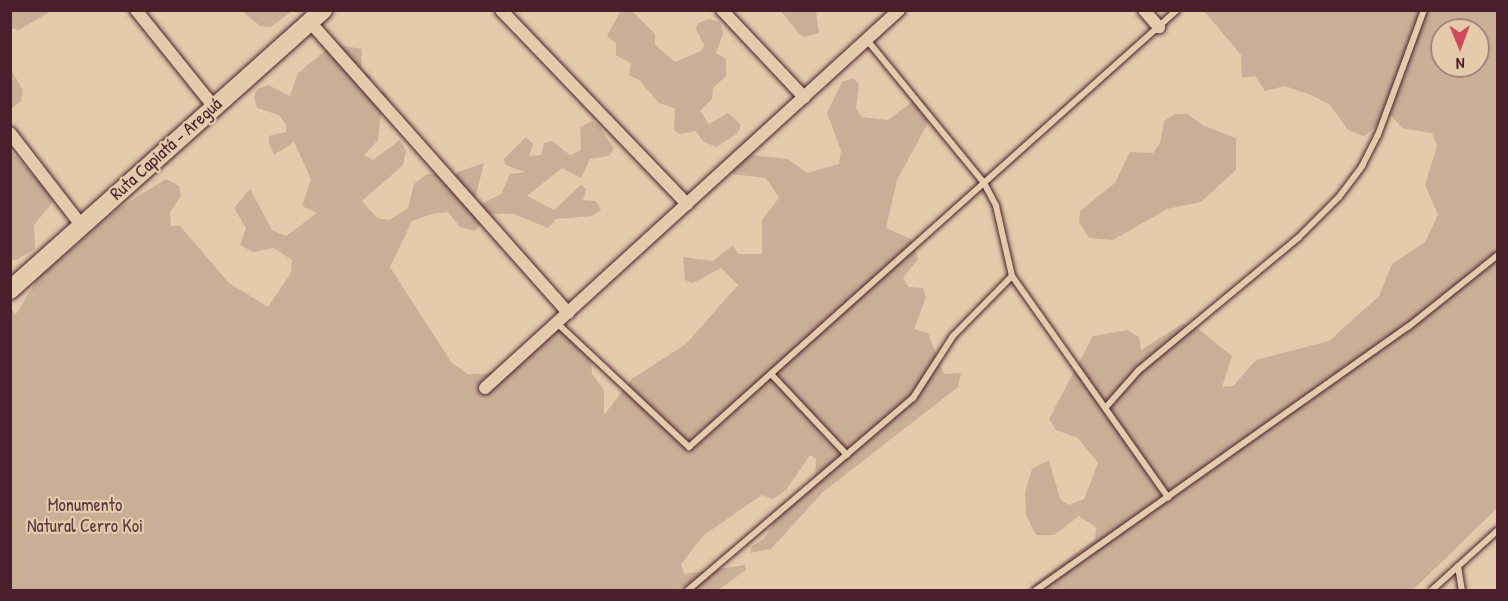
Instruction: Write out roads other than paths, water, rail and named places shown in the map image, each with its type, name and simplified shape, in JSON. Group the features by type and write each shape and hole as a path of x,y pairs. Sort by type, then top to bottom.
{"main road":[{"name":"Ruta Capiatá - Areguá","path":"10,290 316,16"}],"street":[{"path":"136,10 214,107"},
{"path":"501,10 687,204"},
{"path":"722,10 804,97"},
{"path":"485,388 899,10"},
{"path":"1144,10 1160,27"},
{"path":"316,16 568,312"},
{"path":"10,133 81,225"}],"lane":[{"path":"557,322 689,447 1178,10"},
{"path":"1107,406 1139,370 1323,216 1339,197 1362,166 1378,135 1424,10"},
{"path":"867,40 984,183 996,206 1012,276 1107,406 1168,497"},
{"path":"1036,591 1407,327 1497,255"},
{"path":"688,591 913,398 954,336 1012,276"},
{"path":"771,374 847,455"},
{"path":"1432,591 1497,530"},
{"path":"1458,566 1462,591"}],"park label":[{"name":"Monumento Natural Cerro Koi","path":"85,516"}]}
